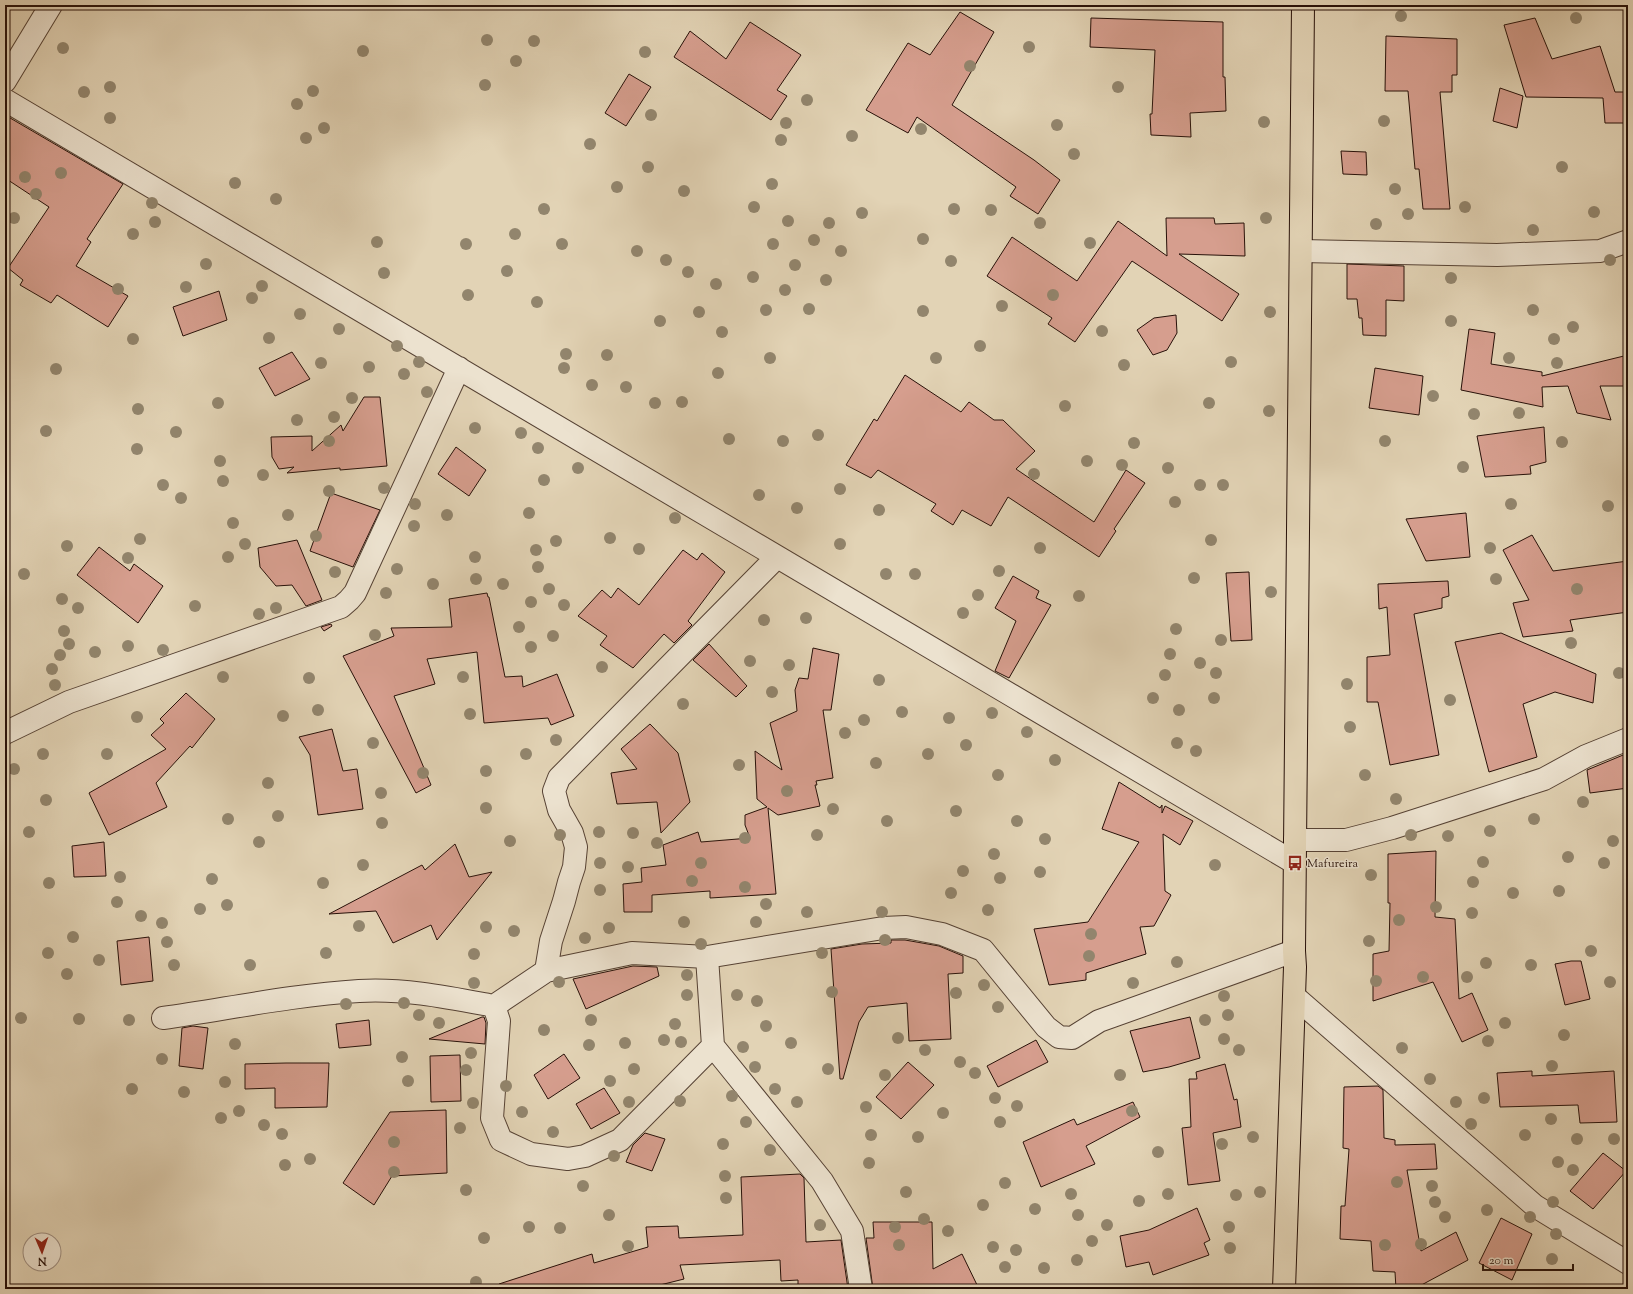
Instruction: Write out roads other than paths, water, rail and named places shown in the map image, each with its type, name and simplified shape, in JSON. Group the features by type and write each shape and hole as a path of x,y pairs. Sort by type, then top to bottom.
{"main road":[{"path":"1284,1289 1295,967 1303,5"}],"street":[{"path":"5,81 51,5"},
{"path":"5,100 1295,863"},
{"path":"1301,251 1497,255 1600,251 1628,241"},
{"path":"5,733 69,702 341,607 355,593 459,368"},
{"path":"546,971 551,941 574,867 576,847 572,833 559,810 554,791 559,778 777,556"},
{"path":"1295,840 1346,840 1392,828 1544,779 1586,756 1628,739"},
{"path":"163,1018 296,998 360,991 403,992 494,1006 546,971 632,953 708,956 883,928 906,927 942,934 983,950 1046,1027 1059,1037 1072,1038 1099,1021 1294,951"},
{"path":"708,956 713,1046 822,1181 852,1231 861,1289"},
{"path":"1294,997 1535,1206 1628,1263"},
{"path":"494,1006 499,1021 492,1118 501,1140 531,1154 568,1159 585,1156 620,1140 713,1046"}],"place":[{"name":"Mafureira","path":"1295,863"}]}
